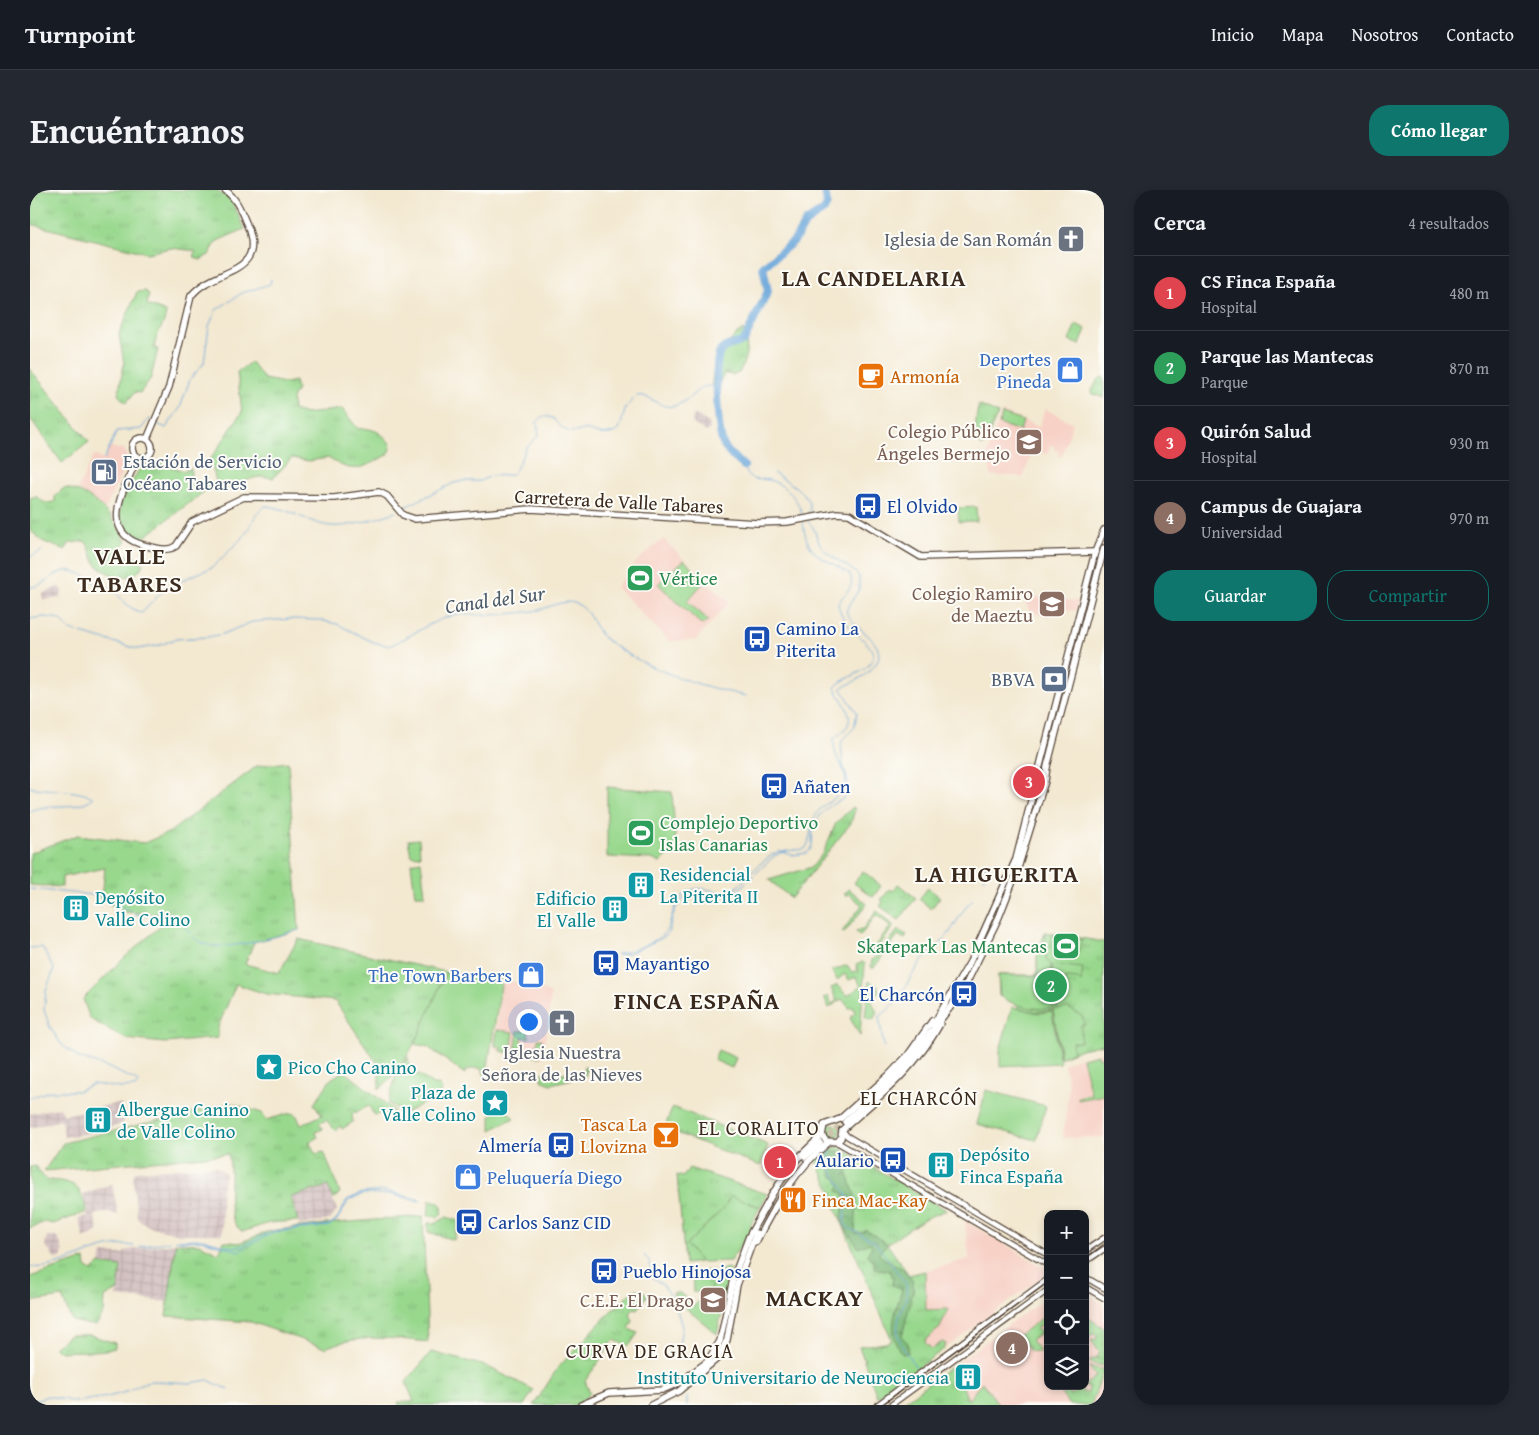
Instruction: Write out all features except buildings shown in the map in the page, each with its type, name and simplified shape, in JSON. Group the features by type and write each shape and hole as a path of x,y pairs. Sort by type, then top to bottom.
{"main road":[{"path":"147,439 169,387 191,296 246,262 252,253 252,240 243,216 234,198 225,190"},
{"path":"140,437 147,439 151,444 151,452 146,457 138,457 132,451 132,443 140,437"},
{"name":"Carretera de Valle Tabares","path":"138,457 121,495 117,512 120,527 132,541 162,549 172,548 192,522 244,497 334,498 372,492 387,496 403,515 415,520 531,509 749,523 787,522 837,513 854,516 921,557 1103,552"},
{"path":"930,1033 970,962 1016,859 1095,552 1104,530"},
{"path":"742,1262 774,1208 802,1167 829,1142 837,1142 841,1138 842,1130 912,1066 972,972 1023,856 1103,552"},
{"path":"1037,779 1040,784 1044,781"},
{"path":"991,913 998,916"},
{"path":"829,1142 822,1135 822,1128 826,1124 836,1122 900,1064 950,997"},
{"path":"845,1122 895,1077 952,1005"},
{"path":"836,1122 842,1130"},
{"path":"654,1403 679,1391 718,1358 727,1340 749,1236 773,1193 798,1157 822,1135"},
{"path":"582,1405 609,1392 652,1392 662,1390 685,1379 707,1362 718,1348 732,1285 756,1233 798,1167 820,1143"},
{"path":"654,1403 662,1390"},
{"path":"652,1392 654,1403"}],"street":[{"path":"842,1130 847,1136 1044,1253"},
{"path":"837,1142 1044,1263"},
{"path":"913,1185 917,1178"},
{"path":"983,1226 988,1219"},
{"path":"1089,1248 1104,1238"},
{"path":"1089,1259 1104,1249"},
{"path":"1089,1279 1104,1288"},
{"path":"877,1405 1044,1282"},
{"path":"1089,1289 1104,1298"},
{"path":"891,1405 1044,1293"}],"shaded area":[{"name":"Colegio Público Ángeles Bermejo","path":"1045,409 1073,423 1062,456 1057,456 1059,451 1054,450 1054,446 1050,445 1048,454 1039,452 1040,449 1034,447 1023,478 1017,476 991,476 987,453 1002,412 1039,427"},
{"path":"696,415 709,423 710,429 706,432 692,423 693,416"},
{"name":"Estación de Servicio Océano Tabares","path":"110,446 117,449 123,448 127,454 127,461 105,510 78,489 94,455 104,460"},
{"path":"663,539 729,602 696,640 669,641 616,587 638,560"},
{"path":"58,587 61,588 62,592 60,598 43,600 42,594"},
{"name":"Colegio Ramiro de Maeztu","path":"1023,596 1078,601 1076,611 1051,607 1048,617 1029,611"},
{"path":"502,979 537,987 551,994 543,1058 497,1051 498,1046 495,1046"},
{"path":"1104,1052 1104,1137 1063,1138 1069,1086 1064,1064 1081,1057"},
{"path":"121,1104 124,1121 122,1124 96,1132 64,1137 61,1120 30,1128 30,1114 60,1107 64,1115"},
{"path":"778,1148 795,1155 779,1174 768,1170"},
{"path":"216,1166 225,1173 221,1195 222,1234 180,1234 148,1226 137,1218 133,1177 136,1171"},
{"path":"112,1184 118,1215 107,1212 94,1215 99,1231 84,1238 79,1218 88,1216 83,1194"},
{"path":"328,1186 337,1210 330,1220 299,1225 291,1197"},
{"path":"965,1221 1044,1268 1044,1276 935,1356 925,1341 940,1328 948,1309 926,1310 925,1271 969,1259"},
{"path":"47,1237 58,1237 63,1251 61,1258 55,1259 45,1245"},
{"path":"176,1243 169,1302 117,1297 120,1267 100,1264 102,1253 122,1254 128,1250"},
{"path":"1089,1295 1102,1303 1101,1306 1104,1308 1104,1405 899,1405 1044,1299 1044,1390 1089,1390"}],"green space":[{"path":"30,190 216,190 231,200 245,229 217,241 209,255 200,260 193,256 196,251 171,248 147,253 30,224"},
{"path":"145,291 149,294 147,305 166,312 165,318 155,343 155,349 158,349 151,378 140,393 135,392 126,403 118,395 124,364 119,334 137,292"},
{"path":"1076,324 1086,329 1080,345 1069,341"},
{"path":"743,330 746,339 746,351 744,363 739,373 732,375 725,373 719,383 712,385 714,370 722,353 732,339"},
{"path":"251,362 264,379 285,383 295,381 297,389 292,399 293,410 306,414 342,409 358,429 377,431 384,437 391,445 388,455 358,468 345,467 328,458 309,461 292,458 273,478 256,478 231,487 218,488 210,460 242,412 237,372"},
{"path":"30,369 89,442 62,463 30,418"},
{"path":"1102,377 1104,378 1104,398 1091,393 1097,381"},
{"path":"979,405 998,414 984,445 981,446 977,437 976,426"},
{"path":"1002,414 1023,421 1020,431 999,424"},
{"path":"162,463 184,471 191,468 191,476 197,488 210,483 210,487 142,539 130,533 123,525 120,517 120,507 141,467 146,464"},
{"path":"64,488 84,494 101,507 115,523 126,542 119,548 120,554 137,557 143,564 140,570 129,576 116,576 98,566 85,541 70,543 65,550 42,541 30,530 30,498 36,496 45,503 55,502 55,496"},
{"path":"976,507 977,521 959,522 958,508"},
{"path":"684,560 706,580 687,601 708,620 702,625 658,584"},
{"path":"288,762 299,930 254,942 245,964 279,973 298,939 446,972 411,1050 402,1064 379,1090 379,1066 335,1001 266,994 236,984 218,1027 218,1038 165,1043 126,1039 90,1019 83,999 123,959 173,915 123,912 95,895 103,889 105,868 62,877 62,887 30,885 30,853 78,835 144,843 170,832 257,766"},
{"name":"Complejo Deportivo Islas Canarias","path":"607,787 672,792 676,847 660,863 652,859 607,857"},
{"path":"853,807 855,809 851,823 791,898 769,880 812,867 823,853 836,823"},
{"path":"419,839 420,856 411,855 408,840"},
{"path":"421,861 425,895 415,895 411,863"},
{"path":"863,871 881,886 873,897 854,883"},
{"path":"898,884 916,898 899,920 880,906 883,902 881,900 890,889 893,891"},
{"path":"928,888 940,897 931,909 919,899"},
{"path":"849,889 867,904 844,933 842,932 862,905 848,893 846,896 844,894"},
{"path":"877,911 894,926 877,949 867,954 863,951 874,948 891,926 876,915 860,936 856,932 858,930 861,931"},
{"path":"898,930 907,935 905,939 898,935 873,969 871,966 872,960 878,956"},
{"path":"1045,932 1104,942 1104,1044 1081,1049 1060,1058 1053,1010 1039,1012 1018,1009 1019,1005 999,996 998,975 1037,975 1037,957"},
{"path":"1045,933 1046,959 1051,965 1051,991 1058,1007 1028,1008 1000,996 998,975 1038,976 1037,957"},
{"name":"Skatepark Las Mantecas","path":"1052,935 1082,940 1079,951 1064,956 1057,954 1051,948"},
{"path":"863,962 865,964 860,1036 850,1018 855,1012 853,1007 849,1008 842,999 829,1008 824,998 828,996 831,1004 837,1001 831,988 838,985 847,996 861,986 856,977 849,980 845,974 837,980 832,971 847,965 852,972 858,971 856,964"},
{"path":"1052,966 1083,968 1081,982 1078,979 1066,978 1063,986 1065,988 1053,990"},
{"path":"446,972 502,979 486,1078 482,1069 475,1068 465,1071 465,1074 428,1047 415,1044"},
{"path":"869,981 878,986 879,992 870,998 877,1012 873,1020 865,1017"},
{"path":"1012,1007 1039,1013 1052,1011 1060,1063 1000,1066 1000,1050"},
{"path":"1068,1008 1082,1016 1085,1025 1081,1025 1081,1042 1072,1042 1073,1051 1061,1058 1053,1010"},
{"path":"526,1026 533,1027 528,1029 529,1038 522,1037 521,1050 536,1053 538,1039 542,1039 540,1057 515,1054 518,1031 524,1031"},
{"path":"497,1030 514,1032 511,1053 500,1051 501,1047 495,1046"},
{"path":"718,1050 736,1058 732,1068 714,1060"},
{"path":"1098,1054 1099,1058 1104,1057 1104,1095 1078,1100 1078,1097 1091,1094 1082,1058"},
{"path":"408,1057 410,1069 433,1085 439,1085 442,1090 440,1095 405,1113 388,1103 397,1073"},
{"path":"584,1067 587,1068 585,1076 551,1084 541,1080 542,1073 584,1073"},
{"path":"344,1071 395,1111 374,1115 369,1106 352,1114 353,1122 342,1129 340,1126 335,1130 326,1120 319,1124 323,1129 315,1132 318,1137 309,1142 316,1154 324,1152 340,1193 333,1199 328,1186 291,1197 298,1221 269,1223 242,1232 236,1225 230,1206 230,1164 228,1154 44,1171 63,1143 231,1103 262,1113 266,1120 291,1113 296,1114 301,1125 322,1115 314,1104 331,1079"},
{"path":"986,1090 1046,1106 1036,1140 977,1124"},
{"path":"503,1107 514,1118 491,1130 491,1115"},
{"path":"673,1107 768,1145 760,1166 664,1128"},
{"path":"832,1124 838,1126 840,1132 838,1138 832,1140 826,1138 824,1132 826,1126"},
{"path":"839,1147 946,1210 924,1219 887,1244 909,1275 925,1271 926,1310 948,1309 940,1328 926,1339 925,1343 932,1349 942,1342 946,1344 944,1349 877,1397 859,1346 886,1343 892,1340 834,1204 833,1194 816,1161 828,1148"},
{"path":"828,1151 840,1151 857,1201 855,1233 862,1233 866,1230 887,1244 879,1253 886,1260 902,1269 912,1279 914,1287 902,1337 908,1343 908,1353 902,1354 894,1338 893,1330 895,1313 902,1289 892,1285 893,1278 890,1271 874,1268 874,1261 867,1255 872,1246 869,1243 859,1248 845,1228 842,1217 845,1194 838,1191 840,1185 837,1179 831,1175 831,1165 824,1161"},
{"path":"35,1166 46,1180 63,1181 74,1186 82,1195 87,1212 53,1224 45,1222 30,1228 30,1167"},
{"path":"689,1168 767,1194 760,1207 730,1196 726,1206 686,1245 701,1262 685,1264 677,1175 683,1177"},
{"path":"730,1196 760,1207 750,1226 753,1227 730,1261 701,1262 686,1245 726,1206"},
{"path":"430,1200 438,1202 442,1206 442,1213 439,1217 428,1216"},
{"path":"423,1216 428,1342 376,1338 350,1341 325,1348 251,1322 166,1316 176,1243 199,1244 219,1253 224,1241 239,1243 269,1231 325,1224"},
{"path":"447,1217 459,1221 454,1240 428,1232 428,1223 436,1223"},
{"path":"85,1259 86,1267 92,1271 100,1264 121,1267 118,1290 105,1297 104,1312 96,1326 72,1321 62,1297 30,1302 30,1277"},
{"name":"C.E.E. El Drago","path":"725,1268 731,1270 717,1334 676,1300 673,1293 680,1293 694,1306 709,1291"},
{"path":"723,1270 709,1292 693,1292 692,1272"},
{"path":"638,1289 648,1294 638,1309 634,1308 630,1314 633,1321 629,1329 638,1333 629,1346 614,1340 585,1381 590,1393 577,1405 534,1405 557,1369 614,1308 630,1293"},
{"path":"1044,1317 1044,1330 1043,1326 1038,1325 1037,1330 1042,1332 1031,1340 1040,1352 1030,1351 1019,1335"},
{"path":"1089,1319 1104,1328 1104,1366 1090,1363 1090,1360 1098,1358 1097,1356 1100,1353 1091,1340 1096,1340 1097,1335 1091,1334 1089,1338"},
{"path":"70,1335 90,1335 115,1343 115,1348 61,1352 54,1347"},
{"path":"431,1352 486,1366 534,1390 524,1405 399,1405 398,1402 414,1402 406,1382"},
{"path":"1089,1367 1104,1369 1091,1405 1069,1405 1062,1395 1063,1390 1067,1390 1071,1395 1078,1390 1088,1393 1089,1382 1096,1376"},
{"path":"949,1368 961,1382 968,1400 982,1382 999,1405 899,1405"}],"waterway":[{"path":"744,466 727,450 721,437 717,397 717,369 720,352 724,348 744,341 768,291 763,267 794,241 806,222 824,210 827,204 825,190"},
{"path":"157,424 166,428 180,408 190,379 204,363 209,326 216,310 242,293 270,284 271,279"},
{"name":"VALLE TABARES","path":"401,509 454,483 480,481 491,476 511,475 515,471 526,448 539,435 537,422 543,416 553,418 567,431 575,432 585,429 598,434 611,434 619,430 626,407 636,396 646,397 669,407 685,401 701,388 717,385"},
{"path":"104,459 117,431 141,429 149,419 151,420"},
{"path":"744,466 751,478 755,480 769,480 786,489 798,504 802,516"},
{"path":"773,473 784,479 807,498 810,510 806,517"},
{"name":"VALLE TABARES","path":"30,587 40,585 60,572 75,572 116,593 128,606 142,613 166,587 213,567 245,535 256,515 265,506 279,508 329,526 349,525 396,512"},
{"path":"617,955 630,953 664,937 668,933 675,909 687,895 728,895 771,855 779,851 792,855 807,853 812,845 813,830 817,819 828,807 843,799 848,783 843,765 841,744 843,739 854,728 857,713 841,688 868,673 877,661 879,654 874,642 849,617 846,611 859,589 859,576 826,551 813,527 807,521"},
{"path":"617,954 642,946 661,936 668,928 674,908 686,893 698,889 734,893 776,855 787,851 805,849 817,813 844,788 846,782 845,775 834,749 834,738 843,732 848,725 849,714 835,687 868,666 873,655 869,645 847,623 839,608 840,600 850,587 850,574 825,560 813,550 805,534 803,522"},
{"path":"30,557 42,551"},
{"name":"Canal del Sur","path":"30,619 42,617 55,618 61,620 70,630 138,649 160,645 175,639 223,634 252,622 290,619 319,620 337,624 373,642 389,646 434,622 454,615 490,615 534,611 561,603 572,602 586,611 605,639 637,659 672,675 746,696"},
{"path":"30,787 76,792 93,798 78,804 38,808 30,811"},
{"path":"984,878 986,864"},
{"path":"30,889 103,896 138,915 147,917 161,912 171,913 197,940 211,946 236,945 299,930"},
{"path":"884,1047 879,1017 898,999 922,960 944,940 973,899"},
{"path":"30,948 42,947 54,969 46,991 44,1010 50,1027 61,1044 79,1058 107,1067 138,1083 135,1087 121,1088 93,1084 78,1091 49,1091 30,1098"},
{"path":"830,1148 829,1166 848,1196 844,1223 847,1227 875,1242 906,1284 907,1289 899,1318 898,1335 916,1367"},
{"path":"175,1240 202,1239 232,1247 241,1246 273,1231 329,1225 337,1219 347,1200 362,1193 385,1191 421,1200"},
{"path":"180,1241 202,1240 239,1251 274,1232 329,1226 337,1220 349,1200 363,1194 390,1194 420,1201"},
{"path":"140,1247 170,1241"},
{"path":"30,1267 55,1265 108,1247 134,1246"},
{"path":"644,1255 649,1261 652,1277 664,1286 673,1299"},
{"path":"676,1307 682,1327 679,1346 688,1363"},
{"path":"30,1403 47,1396 76,1402 107,1397 123,1393 140,1384 152,1381 190,1383 208,1380 229,1390"},
{"path":"687,1397 687,1405"}],"tunnel":[{"path":"822,1141 845,1122"}],"tram line":[{"path":"1089,1255 1104,1244"},
{"path":"881,1405 1044,1285"}],"place":[{"name":"Iglesia de San Román","path":"1071,239"},
{"name":"Deportes Pineda","path":"1070,370"},
{"name":"Armonía","path":"871,376"},
{"name":"Colegio Público Ángeles Bermejo","path":"1029,442"},
{"name":"Estación de Servicio Océano Tabares","path":"104,472"},
{"name":"El Olvido","path":"868,506"},
{"name":"Vértice","path":"640,578"},
{"name":"Colegio Ramiro de Maeztu","path":"1052,604"},
{"name":"Camino La Piterita","path":"757,639"},
{"name":"BBVA","path":"1054,679"},
{"name":"Quirón Salud","path":"1029,782"},
{"name":"Añaten","path":"774,786"},
{"name":"Complejo Deportivo Islas Canarias","path":"641,833"},
{"name":"Residencial La Piterita II","path":"641,885"},
{"name":"Depósito Valle Colino","path":"76,908"},
{"name":"Edificio El Valle","path":"615,909"},
{"name":"Skatepark Las Mantecas","path":"1066,946"},
{"name":"Mayantigo","path":"606,963"},
{"name":"The Town Barbers","path":"531,975"},
{"name":"Parque las Mantecas","path":"1051,986"},
{"name":"El Charcón","path":"964,994"},
{"name":"Iglesia Nuestra Señora de las Nieves","path":"562,1023"},
{"name":"Pico Cho Canino","path":"269,1067"},
{"name":"Plaza de Valle Colino","path":"495,1103"},
{"name":"Albergue Canino de Valle Colino","path":"98,1120"},
{"name":"Tasca La Llovizna","path":"666,1135"},
{"name":"Almería","path":"561,1145"},
{"name":"Aulario","path":"893,1160"},
{"name":"CS Finca España","path":"780,1162"},
{"name":"Depósito Finca España","path":"941,1165"},
{"name":"Peluquería Diego","path":"468,1177"},
{"name":"Finca Mac-Kay","path":"793,1200"},
{"name":"Carlos Sanz CID","path":"469,1222"},
{"name":"Pueblo Hinojosa","path":"604,1271"},
{"name":"C.E.E. El Drago","path":"713,1300"},
{"name":"Campus de Guajara","path":"1012,1348"},
{"name":"Instituto Universitario de Neurociencia","path":"968,1377"}],"district":[{"name":"LA CANDELARIA","path":"874,277"},
{"name":"VALLE TABARES","path":"130,569"},
{"name":"LA HIGUERITA","path":"997,873"},
{"name":"FINCA ESPAÑA","path":"697,1000"},
{"name":"EL CHARCÓN","path":"919,1097"},
{"name":"EL CORALITO","path":"759,1127"},
{"name":"MACKAY","path":"815,1297"},
{"name":"CURVA DE GRACIA","path":"650,1350"}]}
